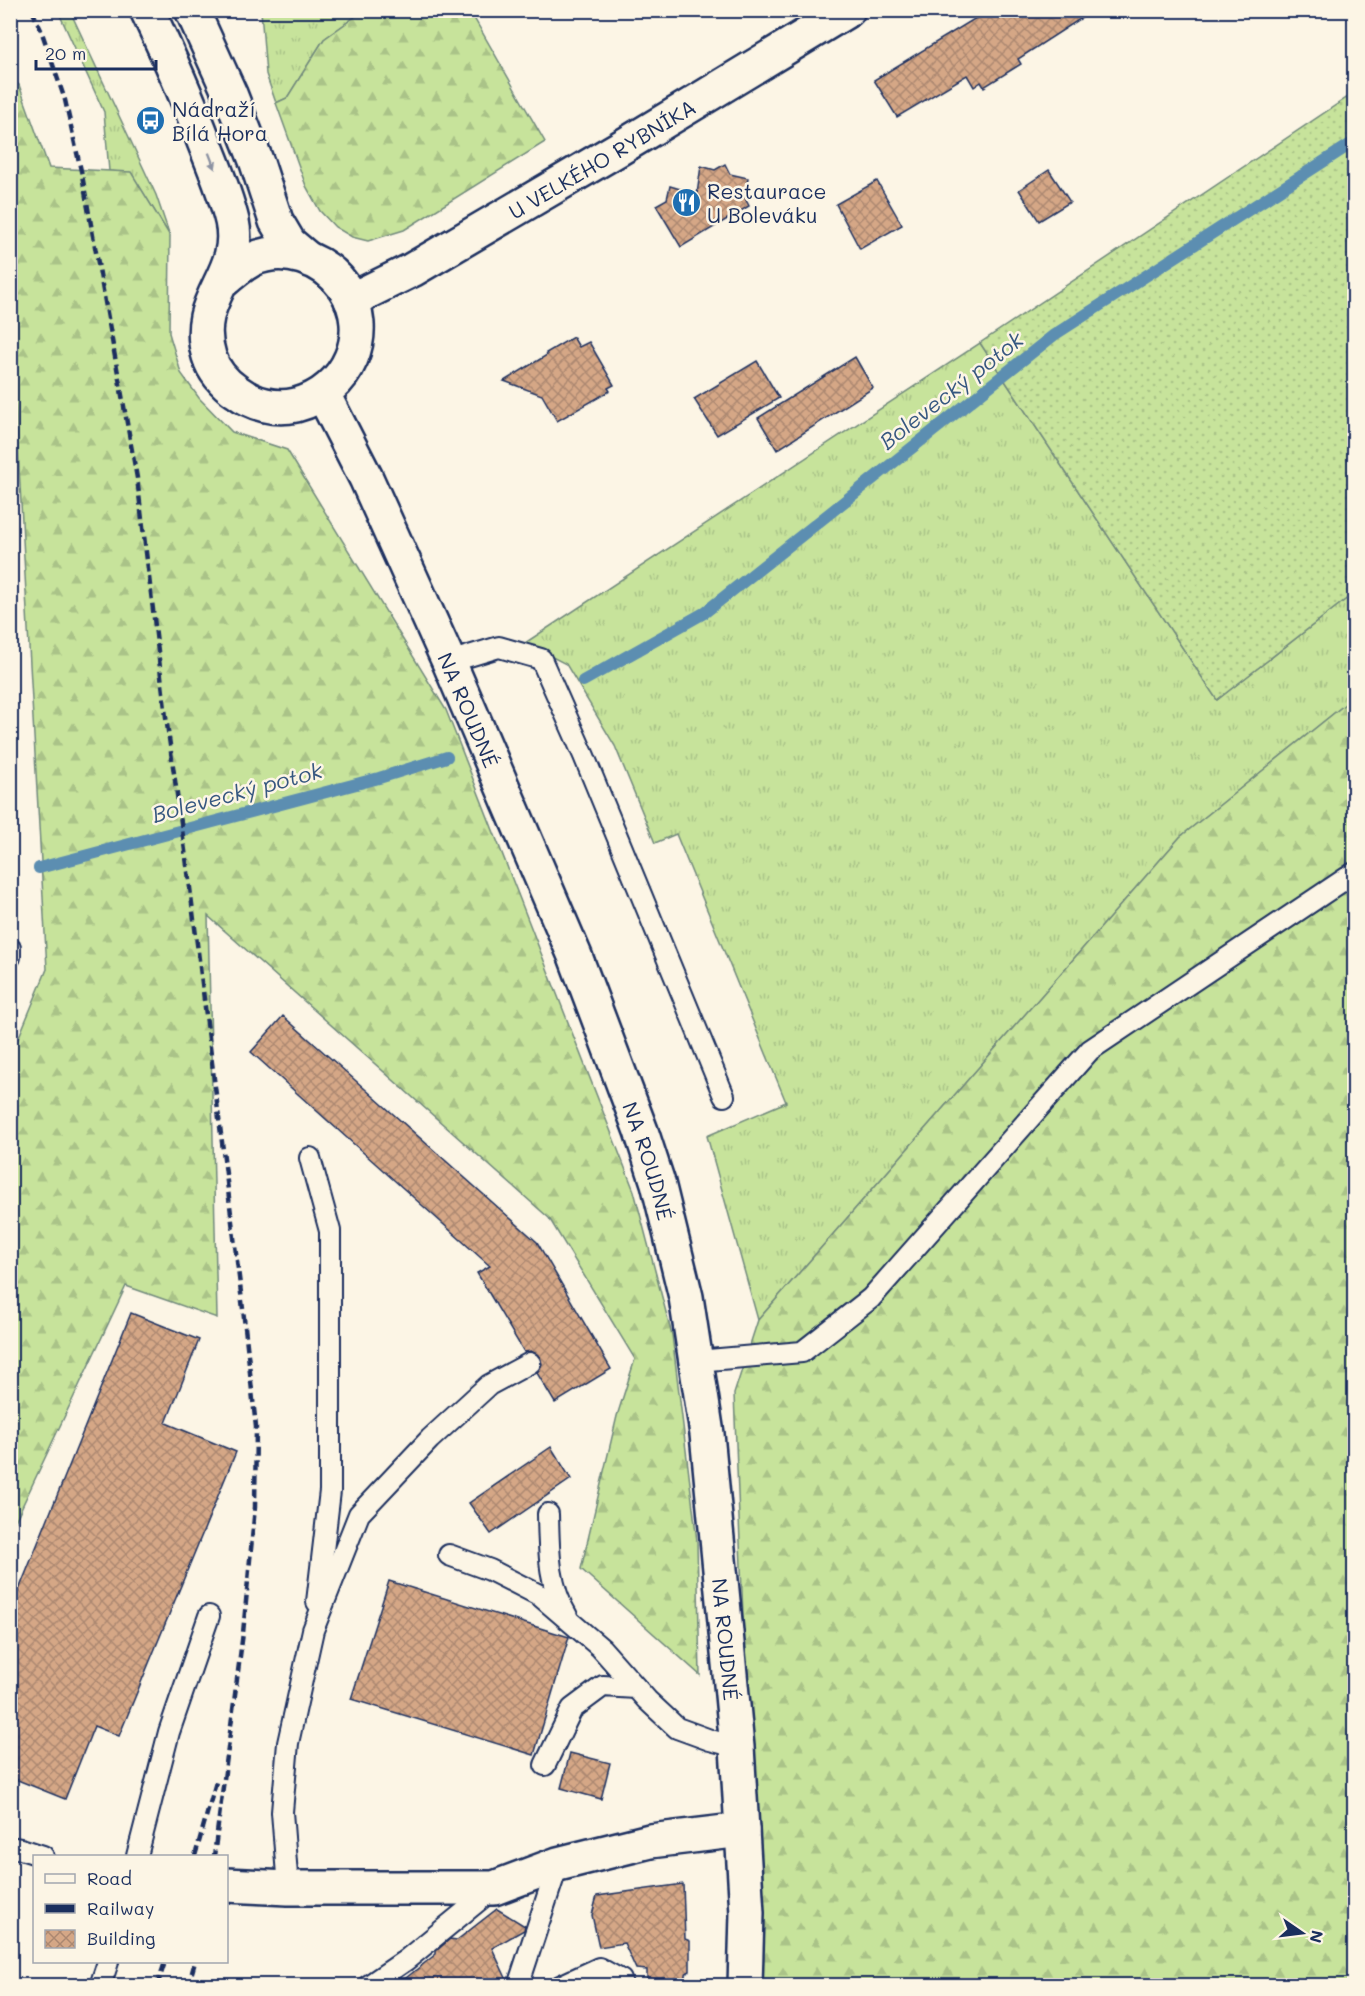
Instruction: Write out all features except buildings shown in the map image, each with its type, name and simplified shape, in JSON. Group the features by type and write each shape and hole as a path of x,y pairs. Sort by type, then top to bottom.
{"main road":[{"path":"147,10 195,118 232,223 234,239 231,258 222,282 213,296 204,328 211,361 219,375 244,397 259,404 276,406 300,404 324,394 345,373 354,352 357,330 356,314 344,287 322,266 293,255 268,255 237,268 222,282"},
{"path":"192,10 230,94 276,221 289,243 308,259"},
{"name":"U VELKÉHO RYBNÍKA","path":"351,300 422,264 848,10"},
{"name":"NA ROUDNÉ","path":"324,394 366,478 449,662 575,956 641,1131 658,1183 686,1297 707,1434 737,1747 747,1913 745,1986"},
{"path":"228,1885 288,1888 494,1888 558,1864 651,1841 742,1830"}],"lane":[{"path":"449,662 499,647 541,659 584,756 724,1096"},
{"path":"697,1361 802,1352 871,1298 1090,1050 1354,873"},
{"path":"10,948 11,956"},
{"path":"288,1888 282,1812 288,1743 313,1630 330,1491 330,1231 310,1158"},
{"path":"313,1630 359,1514 430,1439 489,1385 530,1363"},
{"path":"548,1514 549,1564 558,1600 572,1623"},
{"path":"449,1555 490,1570 539,1595 601,1648 636,1688 677,1728 737,1747"},
{"path":"138,1855 169,1732 209,1616"},
{"path":"545,1765 572,1709 603,1686 636,1688"},
{"path":"10,1847 38,1855"},
{"path":"518,1986 558,1864"},
{"path":"368,1986 406,1960 494,1888"},
{"path":"100,1986 108,1963"},
{"path":"560,1986 599,1968 621,1980 622,1986"}],"green space":[{"path":"58,11 70,11 156,195 170,236 131,173 109,171 104,112"},
{"path":"261,11 363,11 324,39 287,98 276,103 266,74"},
{"path":"363,11 470,11 545,142 404,230 368,241 352,237 335,227 320,211 306,186 276,103 287,98 324,39"},
{"path":"11,78 19,85 49,168 131,172 170,236 169,333 181,373 199,398 232,432 287,450 446,710 634,1191 672,1335 697,1541 700,1675 581,1569 617,1416 635,1359 549,1218 208,916 217,1318 126,1286 11,1530 11,1056 47,969 11,324"},
{"path":"1354,93 1354,593 1217,700 980,343"},
{"path":"980,343 1217,700 1354,593 1354,697 1180,837 758,1320 707,1136 786,1102 676,834 655,843 615,746 566,664 525,643"},
{"path":"1354,697 1354,1985 758,1985 734,1394 758,1320 1180,837"}],"waterway":[{"name":"Bolevecký potok","path":"583,681 704,613 1054,335 1354,142"},
{"name":"Bolevecký potok","path":"39,868 379,778 447,757"}],"railway":[{"path":"32,10 65,100 82,175 137,478 256,1427 255,1507 243,1633 214,1855"},
{"path":"195,1855 216,1782"},
{"path":"157,1986 165,1963"},
{"path":"188,1986 195,1963"}],"place":[{"name":"Nádraží Bílá Hora","path":"151,120"},
{"name":"Restaurace U Boleváku","path":"686,202"}]}
